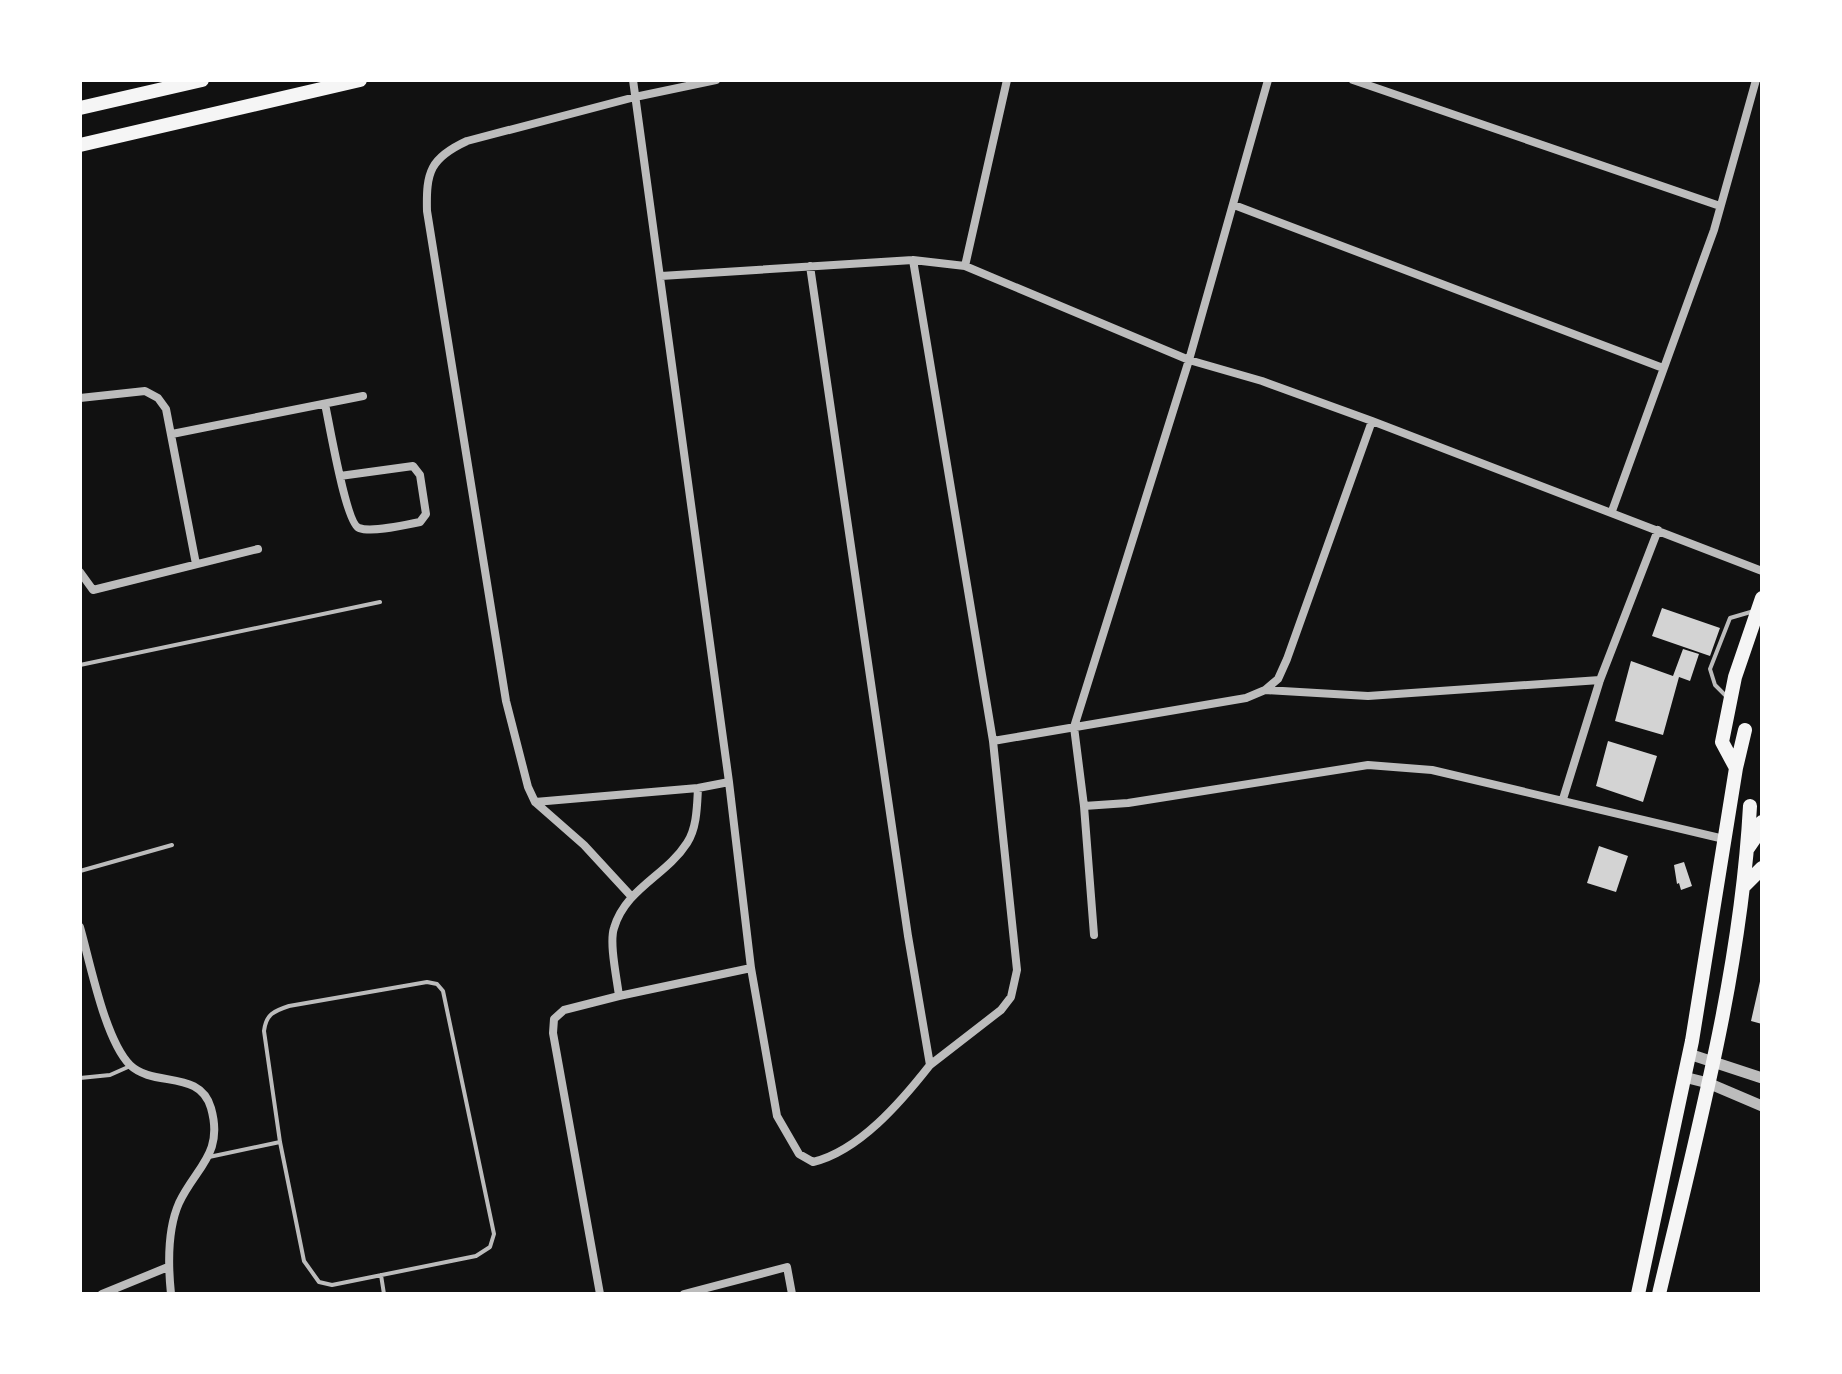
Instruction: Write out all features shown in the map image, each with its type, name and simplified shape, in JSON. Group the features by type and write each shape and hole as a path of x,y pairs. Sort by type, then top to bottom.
{"highway":[{"path":"80,108 202,80"},
{"path":"80,145 360,80"},
{"path":"1736,768 1722,742 1745,644 1760,604"},
{"path":"1638,1294 1689,1054 1745,730"},
{"path":"1659,1294 1714,1061 1735,953 1750,806"},
{"path":"1748,848 1762,822"},
{"path":"1743,887 1762,868"}],"street":[{"path":"633,80 729,782 751,968 777,1116 799,1154 813,1162 831,1158 853,1145 911,1089 930,1065 1001,1010 1014,985 1017,970 993,741 913,260"},
{"path":"631,896 584,845 535,802 528,787 506,701 427,211 427,187 433,163 445,151 467,141 635,97 716,80"},
{"path":"965,266 1007,80"},
{"path":"1094,935 1074,727 1189,360 1268,80"},
{"path":"1353,80 1720,206"},
{"path":"1612,511 1720,206 1756,80"},
{"path":"1234,205 1663,368"},
{"path":"661,276 913,260 965,266 1189,360 1262,381 1372,421 1762,571"},
{"path":"810,266 930,1065"},
{"path":"80,398 145,391 158,398 166,409 196,564"},
{"path":"172,434 363,396"},
{"path":"325,404 340,476 349,517 357,528 371,529 424,519 426,514 420,475 413,466 340,476"},
{"path":"1265,690 1278,679 1287,659 1372,421"},
{"path":"1563,799 1600,680 1658,530"},
{"path":"80,572 93,590 258,549"},
{"path":"993,741 1218,704 1265,690 1368,696 1600,680"},
{"path":"1084,806 1128,803 1368,765 1432,770 1724,839"},
{"path":"535,802 698,788 729,782"},
{"path":"619,996 612,931 631,896 673,861 688,841 695,820 698,788"},
{"path":"80,927 82,944 111,1035 131,1066 148,1076 185,1081 200,1089 211,1107 215,1136 209,1157 177,1209 168,1267 171,1294"},
{"path":"600,1294 553,1033 554,1019 564,1010 751,968"},
{"path":"1689,1054 1762,1078"},
{"path":"1684,1077 1708,1083 1762,1106"},
{"path":"102,1294 168,1267"},
{"path":"684,1294 787,1267 792,1294"}],"lane":[{"path":"80,665 380,602"},
{"path":"1730,700 1715,685 1710,669 1730,618 1760,604"},
{"path":"80,871 172,845"},
{"path":"427,982 437,984 443,991 494,1234 490,1247 476,1256 332,1285 319,1282 304,1261 280,1142 265,1020 274,1011 427,982"},
{"path":"80,1078 110,1075 131,1066"},
{"path":"209,1157 280,1142"},
{"path":"381,1275 384,1294"}],"building":[{"path":"1662,608 1720,628 1710,656 1652,636"},
{"path":"1683,649 1699,654 1690,681 1679,677 1663,735 1615,721 1631,661 1673,676"},
{"path":"1608,741 1657,756 1643,802 1596,786"},
{"path":"1599,846 1628,856 1616,892 1587,883"},
{"path":"1684,862 1692,886 1681,890 1674,865"},
{"path":"1762,977 1762,1024 1751,1021"}]}
